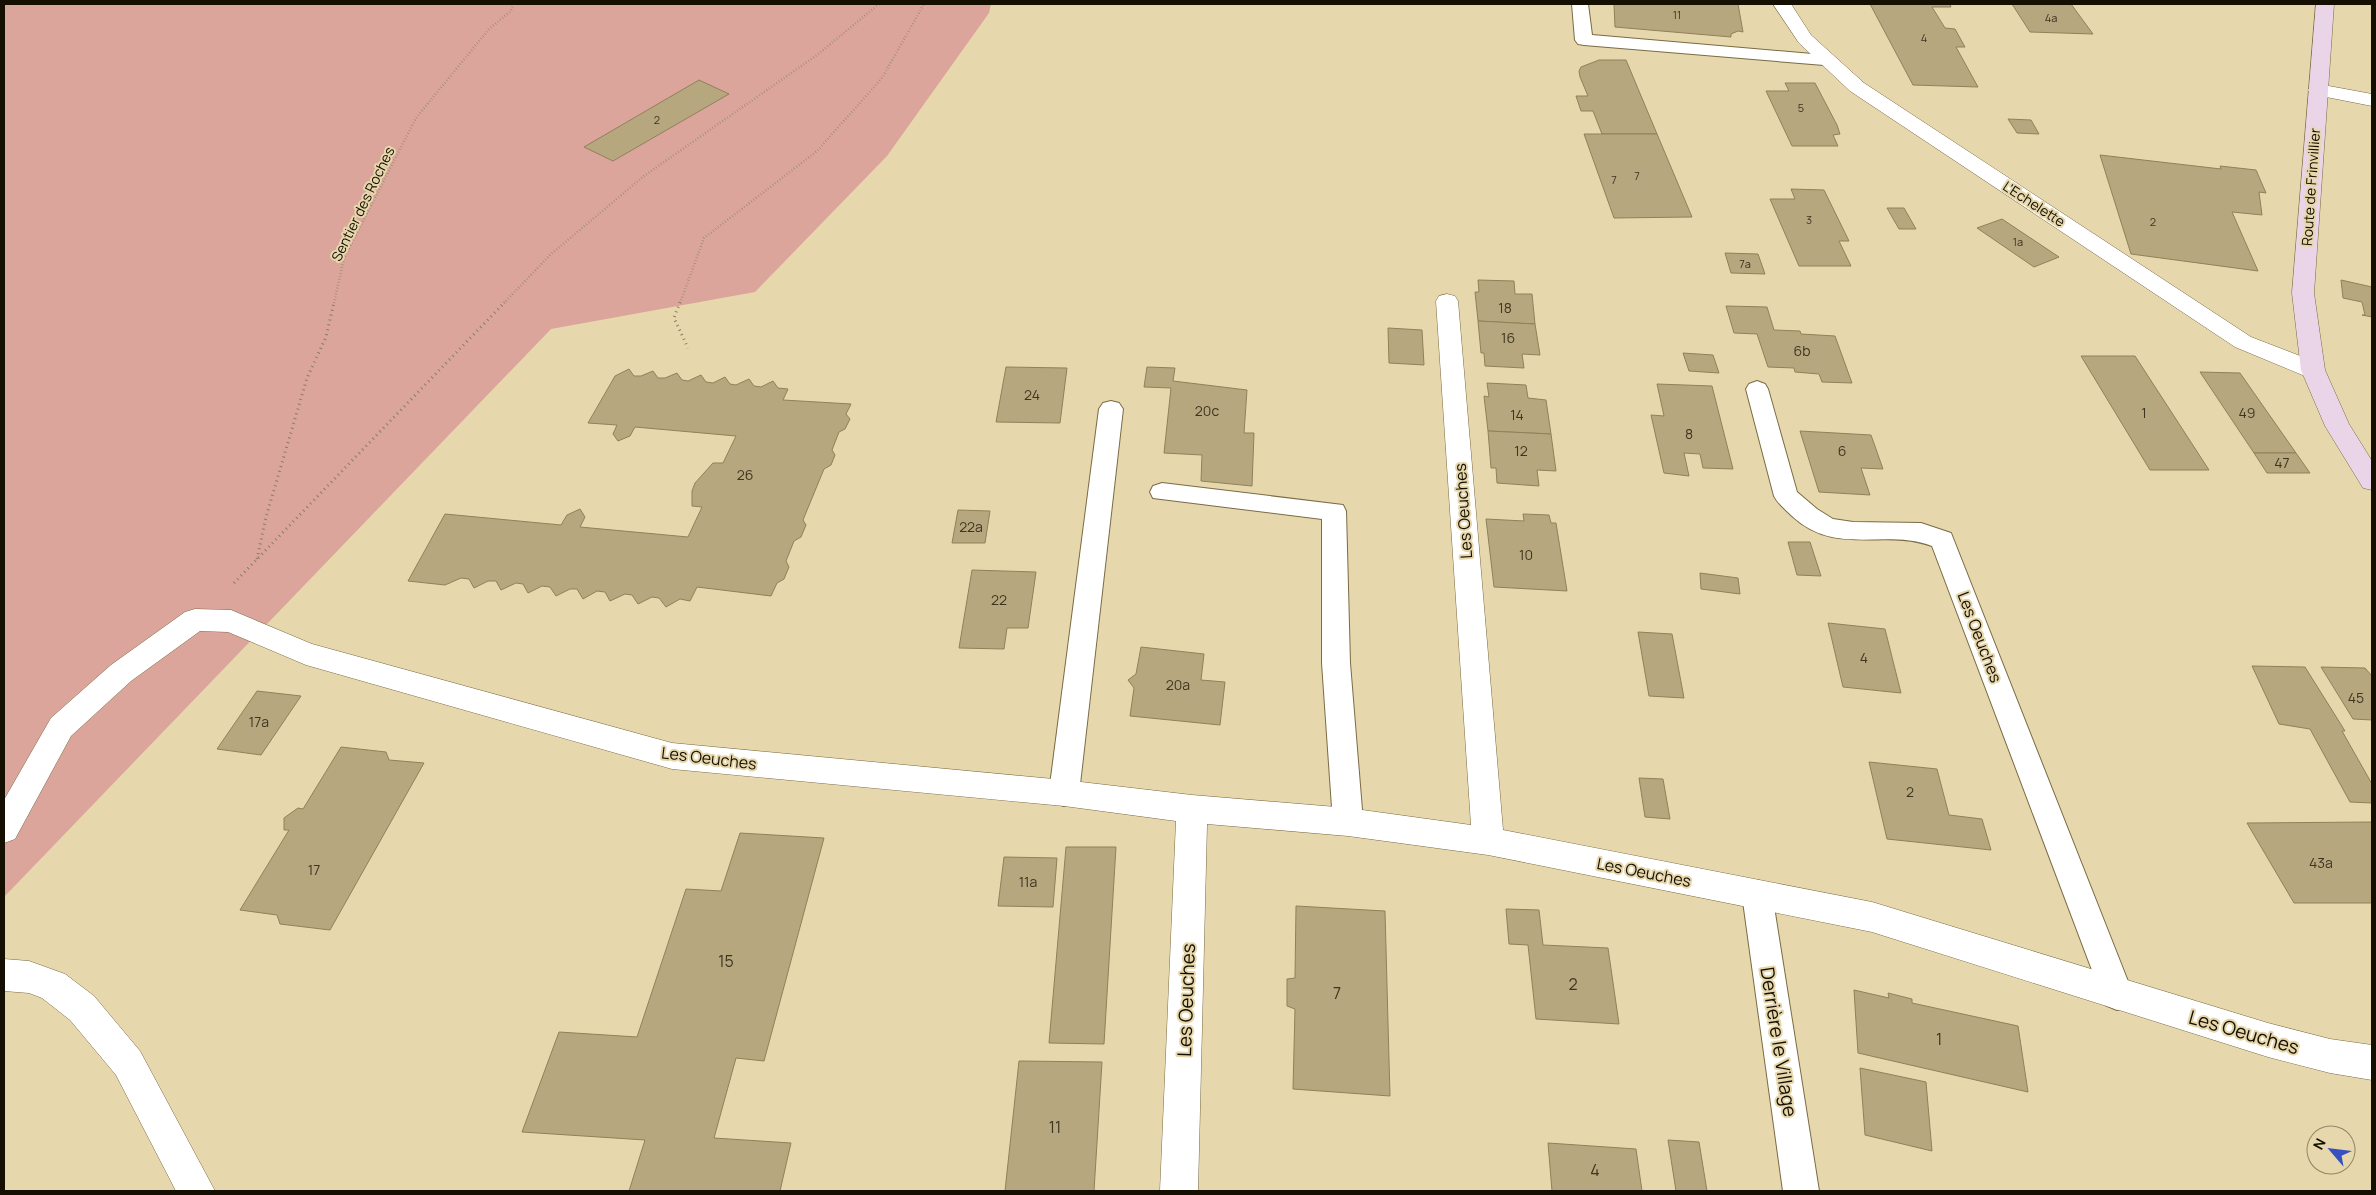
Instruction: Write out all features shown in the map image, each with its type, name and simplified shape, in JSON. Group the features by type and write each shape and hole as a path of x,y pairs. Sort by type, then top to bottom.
{"street":[{"name":"L'Echelette","path":"1782,4 1786,14 1824,60 1857,87 2243,342 2313,370"},
{"name":"Route de Frinvillier","path":"2325,4 2303,293 2313,370 2337,426 2372,481"},
{"path":"2318,90 2372,100"},
{"name":"Les Oeuches","path":"1447,301 1488,841"},
{"path":"4,829 61,727 121,673 195,620"},
{"name":"Les Oeuches","path":"195,620 230,621 306,654 672,756 1064,793 1192,809 1348,822 1488,841 1880,919 2117,994 2303,1050 2372,1063"},
{"name":"Les Oeuches","path":"1179,1191 1192,809"},
{"path":"4,975 29,977 53,986 82,1008 128,1063 196,1191"}],"lane":[{"path":"1580,4 1584,40 1824,60"},
{"name":"Les Oeuches","path":"1757,389 1786,496 1808,516 1828,527 1853,531 1921,532 1942,540 2117,994"},
{"path":"1064,793 1111,409"},
{"path":"1162,492 1334,511 1336,663 1348,822"},
{"name":"Derrière le Village","path":"1756,894 1801,1191"}],"path":[{"name":"Sentier des Roches","path":"257,560 266,517 307,378 326,337 344,258 416,118 489,29 510,11 513,4"},
{"path":"195,620 257,560 550,256 644,176 817,55 879,4"},
{"path":"688,348 674,318 704,238 817,151 882,78 924,4"}],"shaded area":[{"path":"4,4 991,4 989,13 887,156 755,292 551,329 4,897"}],"building":[{"path":"1614,4 1738,4 1743,32 1738,31 1731,34 1731,37 1615,27"},
{"path":"1870,4 1950,4 1951,7 1932,7 1945,28 1955,29 1965,47 1956,47 1978,87 1913,85"},
{"path":"2012,4 2071,4 2093,34 2030,32"},
{"path":"1599,60 1626,60 1657,134 1602,134 1593,111 1581,111 1576,96 1588,96 1579,71 1581,67"},
{"path":"699,80 729,94 613,161 584,147"},
{"path":"1785,83 1815,83 1837,125 1840,134 1833,135 1838,146 1792,146 1766,91 1789,91"},
{"path":"2008,119 2031,120 2039,134 2017,133"},
{"path":"1584,134 1657,134 1692,217 1614,218"},
{"path":"2100,155 2221,169 2220,166 2256,170 2266,193 2259,192 2262,215 2232,212 2258,271 2131,254"},
{"path":"1791,189 1824,190 1849,241 1839,241 1851,266 1799,266 1770,199 1795,199"},
{"path":"1887,208 1904,208 1916,229 1899,229"},
{"path":"2002,219 2059,257 2034,267 1977,228"},
{"path":"1725,253 1758,254 1765,274 1731,273"},
{"path":"1478,280 1514,281 1515,294 1532,294 1535,324 1478,321 1475,292 1479,292"},
{"path":"2341,280 2372,287 2372,317 2362,315 2365,315 2362,302 2343,298"},
{"path":"1726,306 1767,307 1774,330 1800,331 1801,334 1835,336 1852,383 1822,382 1819,374 1795,372 1794,368 1768,367 1757,334 1734,333"},
{"path":"1478,321 1535,324 1540,355 1522,354 1524,368 1485,366 1484,353 1481,353"},
{"path":"1388,328 1422,330 1424,365 1389,363"},
{"path":"1683,353 1713,355 1719,373 1689,371"},
{"path":"2081,356 2135,356 2209,470 2150,470"},
{"path":"1006,367 1067,368 1060,423 996,422"},
{"path":"1147,367 1175,368 1173,381 1247,390 1244,433 1254,433 1252,486 1201,481 1202,455 1164,453 1171,388 1144,387"},
{"path":"629,369 634,376 641,376 653,371 658,378 665,378 677,373 682,380 688,381 701,375 706,382 713,383 725,377 730,384 736,385 749,379 754,386 761,387 773,381 778,388 788,389 783,400 851,404 846,414 850,419 845,429 839,432 832,450 835,455 831,465 824,469 803,520 806,525 801,537 794,541 786,561 789,567 784,579 777,583 771,596 697,587 690,601 680,599 666,607 659,598 652,597 638,604 632,595 625,594 610,601 605,592 597,591 583,599 577,589 570,589 556,596 550,587 542,586 528,593 523,584 516,583 501,590 496,581 488,581 474,588 469,579 461,578 445,585 408,581 445,514 561,525 567,515 580,509 585,517 580,527 688,537 702,507 692,506 692,491 695,483 713,463 723,463 736,436 635,427 630,436 618,441 613,434 617,425 588,423 615,376"},
{"path":"2200,372 2240,373 2296,453 2254,453"},
{"path":"1487,383 1526,385 1528,398 1546,400 1551,434 1488,431 1484,396 1489,397"},
{"path":"1657,384 1712,386 1733,469 1703,468 1700,454 1684,453 1689,476 1664,473 1651,415 1664,416"},
{"path":"1488,431 1551,434 1556,471 1537,470 1539,486 1497,483 1496,468 1491,468"},
{"path":"1800,431 1871,435 1883,469 1861,468 1870,495 1819,492"},
{"path":"2254,453 2296,453 2310,473 2267,473"},
{"path":"958,510 990,511 985,543 952,543"},
{"path":"1523,514 1549,515 1551,523 1556,523 1567,591 1494,587 1486,519 1524,521"},
{"path":"1788,542 1810,542 1821,576 1797,575"},
{"path":"972,570 1036,572 1028,628 1007,628 1004,649 959,648"},
{"path":"1700,573 1738,578 1740,594 1701,589"},
{"path":"1828,623 1885,629 1901,693 1843,687"},
{"path":"1638,632 1672,634 1684,698 1649,696"},
{"path":"1141,647 1204,654 1201,680 1225,682 1220,725 1130,716 1134,688 1128,680 1136,674"},
{"path":"2252,666 2305,667 2345,731 2342,731 2372,784 2372,803 2350,802 2310,729 2279,724"},
{"path":"2321,667 2365,668 2372,676 2372,720 2353,719"},
{"path":"257,691 301,696 261,755 217,749"},
{"path":"341,747 386,752 389,760 424,763 330,930 280,924 277,915 240,910 289,830 284,830 284,818 298,808 303,809"},
{"path":"1869,762 1937,769 1949,815 1982,819 1991,850 1887,839"},
{"path":"1639,778 1663,779 1670,819 1645,817"},
{"path":"2372,822 2372,903 2294,903 2247,823"},
{"path":"740,833 824,838 764,1061 736,1058 714,1138 791,1143 780,1191 629,1191 645,1140 522,1132 559,1032 637,1037 686,889 721,891"},
{"path":"1066,847 1116,847 1104,1044 1049,1043"},
{"path":"1004,857 1057,858 1053,907 998,906"},
{"path":"1296,906 1385,911 1390,1096 1293,1089 1295,1009 1287,1006 1287,979 1295,978"},
{"path":"1506,909 1539,910 1543,945 1608,948 1619,1024 1536,1019 1528,945 1509,944"},
{"path":"1854,990 1889,998 1888,993 1912,999 1912,1003 2018,1026 2028,1092 1858,1053"},
{"path":"1019,1061 1102,1062 1094,1191 1005,1191"},
{"path":"1860,1068 1926,1082 1932,1151 1865,1135"},
{"path":"1668,1140 1699,1142 1707,1191 1676,1191"},
{"path":"1548,1143 1636,1149 1642,1191 1552,1191"}]}
